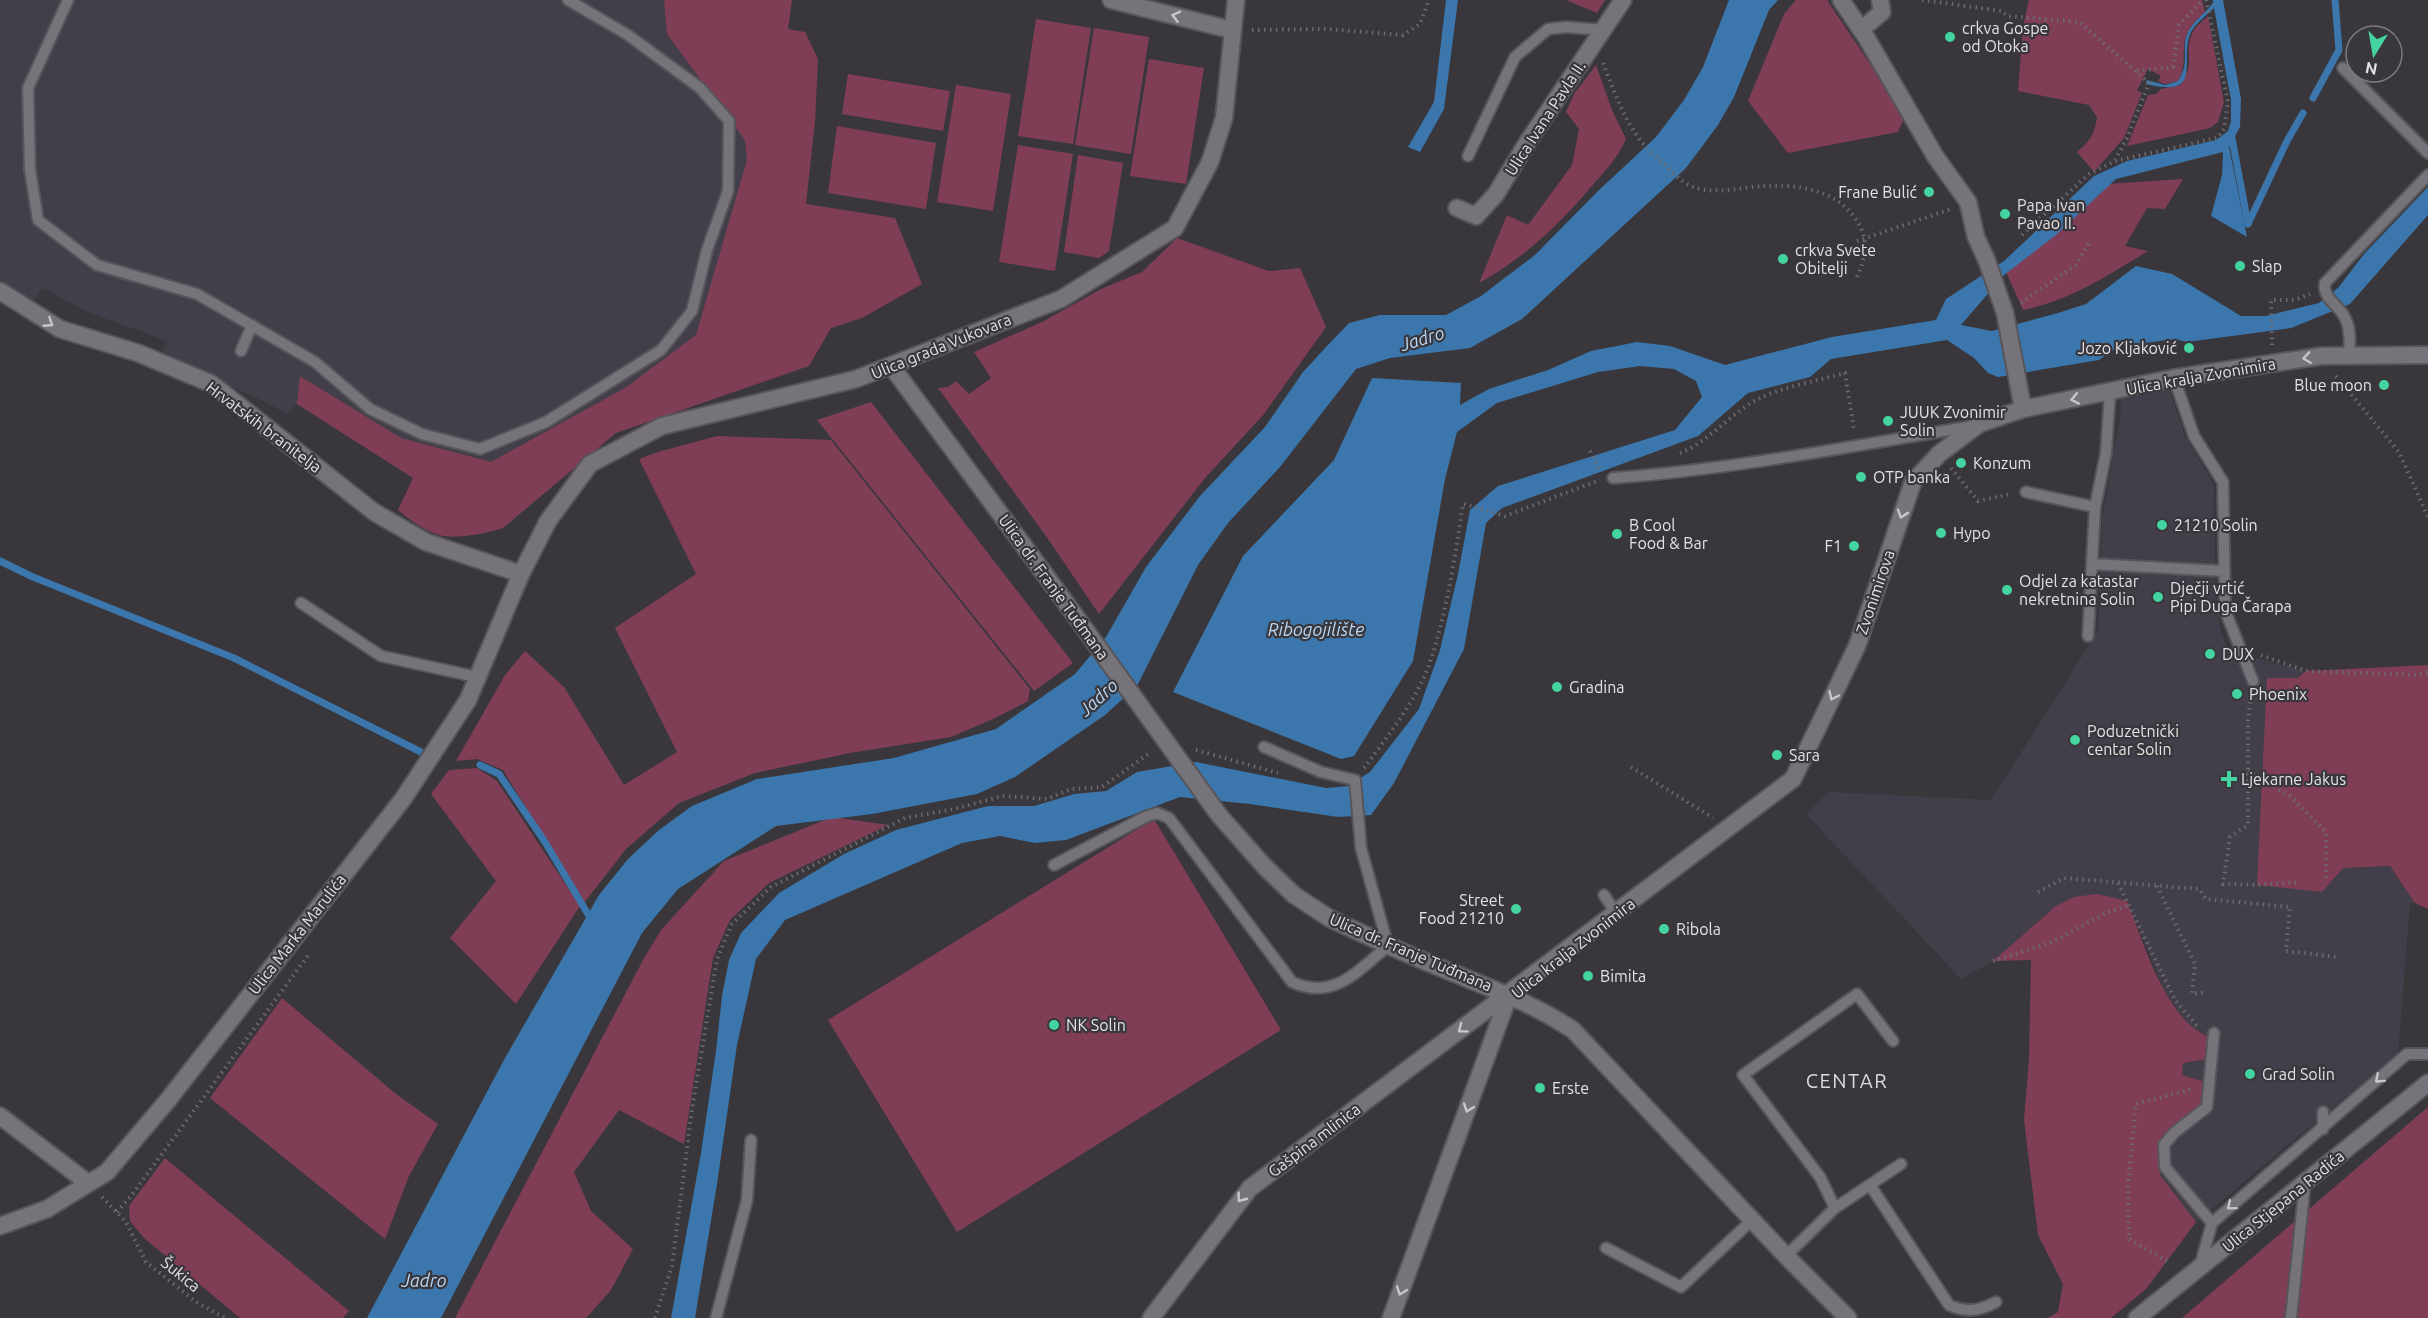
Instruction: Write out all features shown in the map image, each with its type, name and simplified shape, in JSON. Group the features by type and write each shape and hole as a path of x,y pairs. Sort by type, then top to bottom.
{"street":[{"path":"1111,0 1232,30"},
{"name":"Ulica grada Vukovara","path":"521,574 548,520 590,464 662,426 856,380 1061,299 1175,228 1210,162 1224,118 1236,0"},
{"name":"Ulica Ivana Pavla II.","path":"1457,208 1476,216 1496,194 1623,0"},
{"path":"1841,0 1935,156 1968,202 1976,237 2005,313 2023,409"},
{"path":"1861,30 1882,12 1880,0"},
{"name":"Hrvatskih branitelja","path":"0,291 60,329 138,353 224,388 374,512 426,542 521,574"},
{"name":"Ulica kralja Zvonimira","path":"1979,424 2023,409 2174,378 2321,356 2428,355"},
{"name":"Ulica dr. Franje Tuđmana","path":"892,367 1219,815 1264,866 1294,895 1329,918 1388,946 1509,994 1545,1011 1573,1030 1786,1256 1848,1318"},
{"name":"Zvonimirova","path":"1793,779 1857,646 1913,482 1939,454 1979,424"},
{"name":"Ulica Marka Marulića","path":"0,1226 47,1209 107,1172 168,1100 403,799 468,700 521,574"},
{"name":"Ulica kralja Zvonimira","path":"1391,1318 1509,994 1793,779"},
{"name":"Gašpina mlinica","path":"1151,1318 1250,1188 1509,994"},
{"name":"Ulica Stjepana Radića","path":"2137,1318 2428,1083"},
{"path":"0,1116 88,1183"}],"lane":[{"path":"68,0 28,88 30,170 38,220 97,265 198,294 315,362 370,409 422,434 480,449 546,422 661,350 692,311 707,250 728,191 729,121 699,88 628,35 568,0"},
{"path":"1468,156 1515,57 1548,29 1566,27 1598,36"},
{"path":"2343,68 2428,153"},
{"path":"2349,355 2350,335 2345,317 2326,294 2325,283 2428,174"},
{"path":"241,351 252,325"},
{"path":"2174,378 2194,436 2223,482 2225,610 2253,681"},
{"path":"2088,636 2096,507 2106,453 2110,392"},
{"path":"1609,478 1665,474 1857,446 1979,424"},
{"path":"2026,492 2096,507"},
{"path":"2092,564 2224,571"},
{"path":"301,603 381,656 477,677"},
{"path":"1054,865 1145,817 1157,813 1169,818 1292,982 1305,988 1323,988 1342,983 1388,946 1361,848 1355,780 1321,772 1264,747"},
{"path":"1604,895 1616,913"},
{"path":"1835,1209 1820,1177 1743,1075 1857,994 1893,1041"},
{"path":"2212,1222 2165,1167 2164,1145 2174,1133 2207,1107 2214,1033"},
{"path":"2200,1269 2212,1222 2408,1054 2428,1054"},
{"path":"2323,1112 2324,1128"},
{"path":"716,1318 747,1200 751,1140"},
{"path":"1786,1256 1835,1209 1901,1164"},
{"path":"2291,1318 2305,1183"},
{"path":"1870,1185 1949,1305 1963,1311 1981,1310 1996,1302"},
{"path":"1606,1248 1681,1287 1752,1220"}],"path":[{"path":"1232,30 1327,29 1403,35 1420,24 1429,0"},
{"path":"1922,0 2002,11 2007,16 2079,22 2150,82 2115,161"},
{"path":"2022,235 2089,174 2115,161 2217,138 2224,129 2228,102 2206,2 2179,25 2174,67 2136,71"},
{"path":"1598,36 1627,119 1639,139 1678,178 1695,187 1713,190 1764,186 1818,191 1837,200 1850,210 1860,224 1865,238 1864,261 1855,281"},
{"path":"1857,241 1968,202"},
{"path":"2028,299 2076,265 2091,240"},
{"path":"2271,333 2271,300 2295,300"},
{"path":"2321,356 2399,452 2426,507 2428,516"},
{"path":"1679,454 1690,450 1719,425 1760,398 1845,373 1857,446"},
{"path":"1355,780 1400,720 1429,664 1453,574 1463,504 1504,516 1609,478 1590,451"},
{"path":"1939,454 1978,501 2026,492"},
{"path":"2255,647 2262,656 2306,671 2416,675 2428,672"},
{"path":"2253,681 2248,720 2248,825 2230,837 2223,884 2257,885 2300,882"},
{"path":"1193,749 1281,774"},
{"path":"654,1318 672,1266 692,1109 717,959 732,924 771,887 905,818 954,809 1003,796 1047,799 1071,789 1102,787 1155,750"},
{"path":"1631,767 1729,828"},
{"path":"2248,771 2290,796 2326,832 2326,882"},
{"path":"2038,892 2064,878 2199,889 2206,899 2289,907 2286,951 2337,957"},
{"path":"2118,882 2175,1000 2198,1027 2214,1033"},
{"path":"2157,886 2195,964 2192,994 2206,992"},
{"path":"1993,961 2050,943 2106,913 2129,904"},
{"name":"Šukica","path":"88,1183 126,1222 146,1262 196,1302 225,1318"}],"shaded area":[{"path":"0,0 663,0 674,25 797,55 761,382 616,433 503,528 483,534 443,536 413,522 398,510 413,478 297,404 286,414 270,404 161,356 167,341 93,314 42,288 33,304 0,282"},
{"path":"664,0 792,0 788,29 805,32 818,59 815,122 806,204 895,218 922,284 862,318 831,328 809,366 616,433 503,528 457,537 430,532 398,510 413,478 297,404 300,376 401,438 491,462 625,388 696,335 747,160 745,140 667,34"},
{"path":"1566,0 1605,0 1597,13"},
{"path":"1796,0 1827,0 1905,116 1898,132 1788,153 1748,101 1784,14"},
{"path":"2029,0 2202,0 2205,12 2192,25 2186,36 2183,68 2178,81 2165,84 2158,81 2161,76 2148,69 2137,90 2142,93 2124,138 2094,172 2077,152 2089,141 2095,128 2097,117 2089,105 2018,91 2023,27"},
{"path":"2208,16 2224,102 2218,122 2210,128 2127,146 2148,95 2156,94 2161,89 2180,85 2185,77 2193,31"},
{"path":"1036,19 1091,28 1073,144 1018,136"},
{"path":"1094,28 1149,37 1131,154 1075,145"},
{"path":"1149,59 1204,68 1186,184 1130,176"},
{"path":"1596,65 1612,110 1626,139 1623,146 1606,170 1553,228 1511,263 1479,283 1507,215 1528,225 1572,165 1579,129 1566,112 1574,94"},
{"path":"848,74 950,91 943,131 842,114"},
{"path":"956,85 1011,94 993,211 937,202"},
{"path":"837,126 936,143 926,209 828,193"},
{"path":"1018,145 1073,154 1055,271 999,262"},
{"path":"1078,155 1123,163 1109,251 1099,258 1064,252"},
{"path":"2183,179 2165,209 2147,208 2125,246 2148,251 2073,294 2023,310 2006,272 2107,184"},
{"path":"1177,238 1269,271 1300,268 1326,327 1264,414 1205,478 1099,614 1046,536 938,388 948,387 956,381 969,394 991,378 974,352 1042,322 1101,289 1142,272"},
{"path":"2163,370 2184,434 2214,485 2215,588 2220,628 2228,651 2306,671 2267,704 2343,868 2390,866 2415,903 2410,903 2398,1053 2196,1222 2160,1175 2159,1152 2205,1082 2182,1075 2183,1063 2207,1059 2195,1031 2168,1000 2127,901 2056,906 1993,961 1961,979 1806,814 1829,792 1991,800 2098,631 2102,521 2121,412 2119,379"},
{"path":"871,402 1073,663 1034,691 817,420"},
{"path":"717,436 831,440 1030,689 1028,701 951,737 850,753 755,773 679,803 626,849 584,903 503,770 477,759 456,761 505,675 525,651 564,687 624,785 677,752 615,628 696,574 639,459"},
{"path":"2428,665 2428,909 2415,903 2390,866 2343,868 2322,892 2257,885 2267,678 2298,678 2306,671"},
{"path":"477,768 497,781 580,906 516,1004 450,938 496,881 431,794 449,770"},
{"path":"832,817 888,825 769,883 730,920 713,958 684,1144 619,1110 574,1172 591,1211 633,1249 611,1290 586,1318 455,1318 643,960 661,930 724,861"},
{"name":"NK Solin","path":"1154,819 1281,1030 957,1232 828,1020"},
{"path":"2097,894 2127,901 2149,958 2168,997 2194,1028 2209,1037 2208,1059 2183,1063 2182,1075 2205,1082 2203,1108 2159,1152 2160,1175 2196,1222 2146,1289 2111,1318 2048,1318 2058,1312 2063,1284 2038,1235 2024,1120 2029,1059 2031,960 1993,961 2056,906 2074,897"},
{"path":"282,998 396,1094 438,1124 409,1176 385,1239 210,1098"},
{"path":"2428,1107 2428,1318 2182,1318"},
{"path":"165,1158 349,1311 343,1318 240,1318 144,1238 130,1221 129,1206"}],"water":[{"path":"1446,0 1458,0 1444,109 1420,152 1408,147 1434,102"},
{"name":"Jadro","path":"1729,0 1778,0 1769,10 1734,97 1718,125 1686,168 1522,319 1470,348 1390,358 1356,369 1280,467 1228,523 1198,565 1137,686 1105,715 1015,777 977,794 872,814 776,826 678,889 642,933 441,1318 367,1318 505,1058 599,895 628,859 659,830 692,806 757,779 894,758 996,729 1075,674 1106,637 1146,567 1200,496 1265,427 1303,372 1349,323 1380,315 1446,315 1481,296 1535,255 1598,191 1656,137 1684,100 1703,67"},
{"name":"Ribogojilište","path":"2213,0 2223,0 2241,99 2240,127 2229,147 2247,237 2211,216 2222,175 2223,152 2116,179 2056,235 2004,275 1961,325 1992,331 2086,304 2136,266 2172,274 2241,316 2266,316 2319,303 2338,288 2364,254 2428,187 2428,215 2350,304 2291,328 2187,342 2174,339 2117,347 2099,360 1998,377 1988,373 1974,358 1947,340 1831,359 1810,377 1748,393 1698,436 1502,508 1486,523 1464,649 1394,783 1371,815 1338,817 1250,804 1180,797 1066,840 1035,843 1000,836 962,843 785,920 756,959 737,1045 695,1318 671,1318 701,1153 729,960 741,933 779,893 844,854 896,830 988,806 1034,806 1074,794 1106,791 1137,772 1196,762 1326,788 1348,786 1370,772 1419,709 1440,650 1470,510 1498,486 1675,430 1702,397 1696,381 1674,369 1640,366 1598,372 1497,403 1457,432 1445,479 1413,661 1354,756 1341,759 1173,692 1243,556 1334,460 1372,378 1461,383 1460,405 1489,389 1548,370 1591,351 1637,342 1670,346 1725,365 1832,337 1936,320 1946,299 2004,261 2094,176 2127,161 2216,140 2228,131 2231,121 2231,100 2214,8 2191,32 2186,74 2183,81 2177,86 2165,87 2146,84 2147,80 2165,85 2178,81 2184,68 2188,32 2213,3"}],"waterway":[{"path":"2313,98 2339,50 2335,0"},
{"path":"2248,224 2287,141 2303,113"},
{"path":"2231,133 2248,224"},
{"path":"0,561 33,577 234,658 421,752"},
{"path":"480,765 499,774 545,842 592,921"}],"place":[{"name":"crkva Gospe od Otoka","path":"1950,37"},
{"name":"Frane Bulić","path":"1929,192"},
{"name":"Papa Ivan Pavao II.","path":"2005,214"},
{"name":"crkva Svete Obitelji","path":"1783,259"},
{"name":"Slap","path":"2240,266"},
{"name":"Jozo Kljaković","path":"2189,348"},
{"name":"Blue moon","path":"2384,385"},
{"name":"JUUK Zvonimir Solin","path":"1888,421"},
{"name":"Konzum","path":"1961,463"},
{"name":"OTP banka","path":"1861,477"},
{"name":"21210 Solin","path":"2162,525"},
{"name":"Hypo","path":"1941,533"},
{"name":"B Cool Food & Bar","path":"1617,534"},
{"name":"F1","path":"1854,546"},
{"name":"Odjel za katastar nekretnina Solin","path":"2007,590"},
{"name":"Dječji vrtić Pipi Duga Čarapa","path":"2158,597"},
{"name":"DUX","path":"2210,654"},
{"name":"Gradina","path":"1557,687"},
{"name":"Phoenix","path":"2237,694"},
{"name":"Poduzetnički centar Solin","path":"2075,740"},
{"name":"Sara","path":"1777,755"},
{"name":"Ljekarne Jakus","path":"2229,779"},
{"name":"Street Food 21210","path":"1516,909"},
{"name":"Ribola","path":"1664,929"},
{"name":"Bimita","path":"1588,976"},
{"name":"NK Solin","path":"1054,1025"},
{"name":"Grad Solin","path":"2250,1074"},
{"name":"Erste","path":"1540,1088"}],"district":[{"name":"CENTAR","path":"1847,1080"}]}
